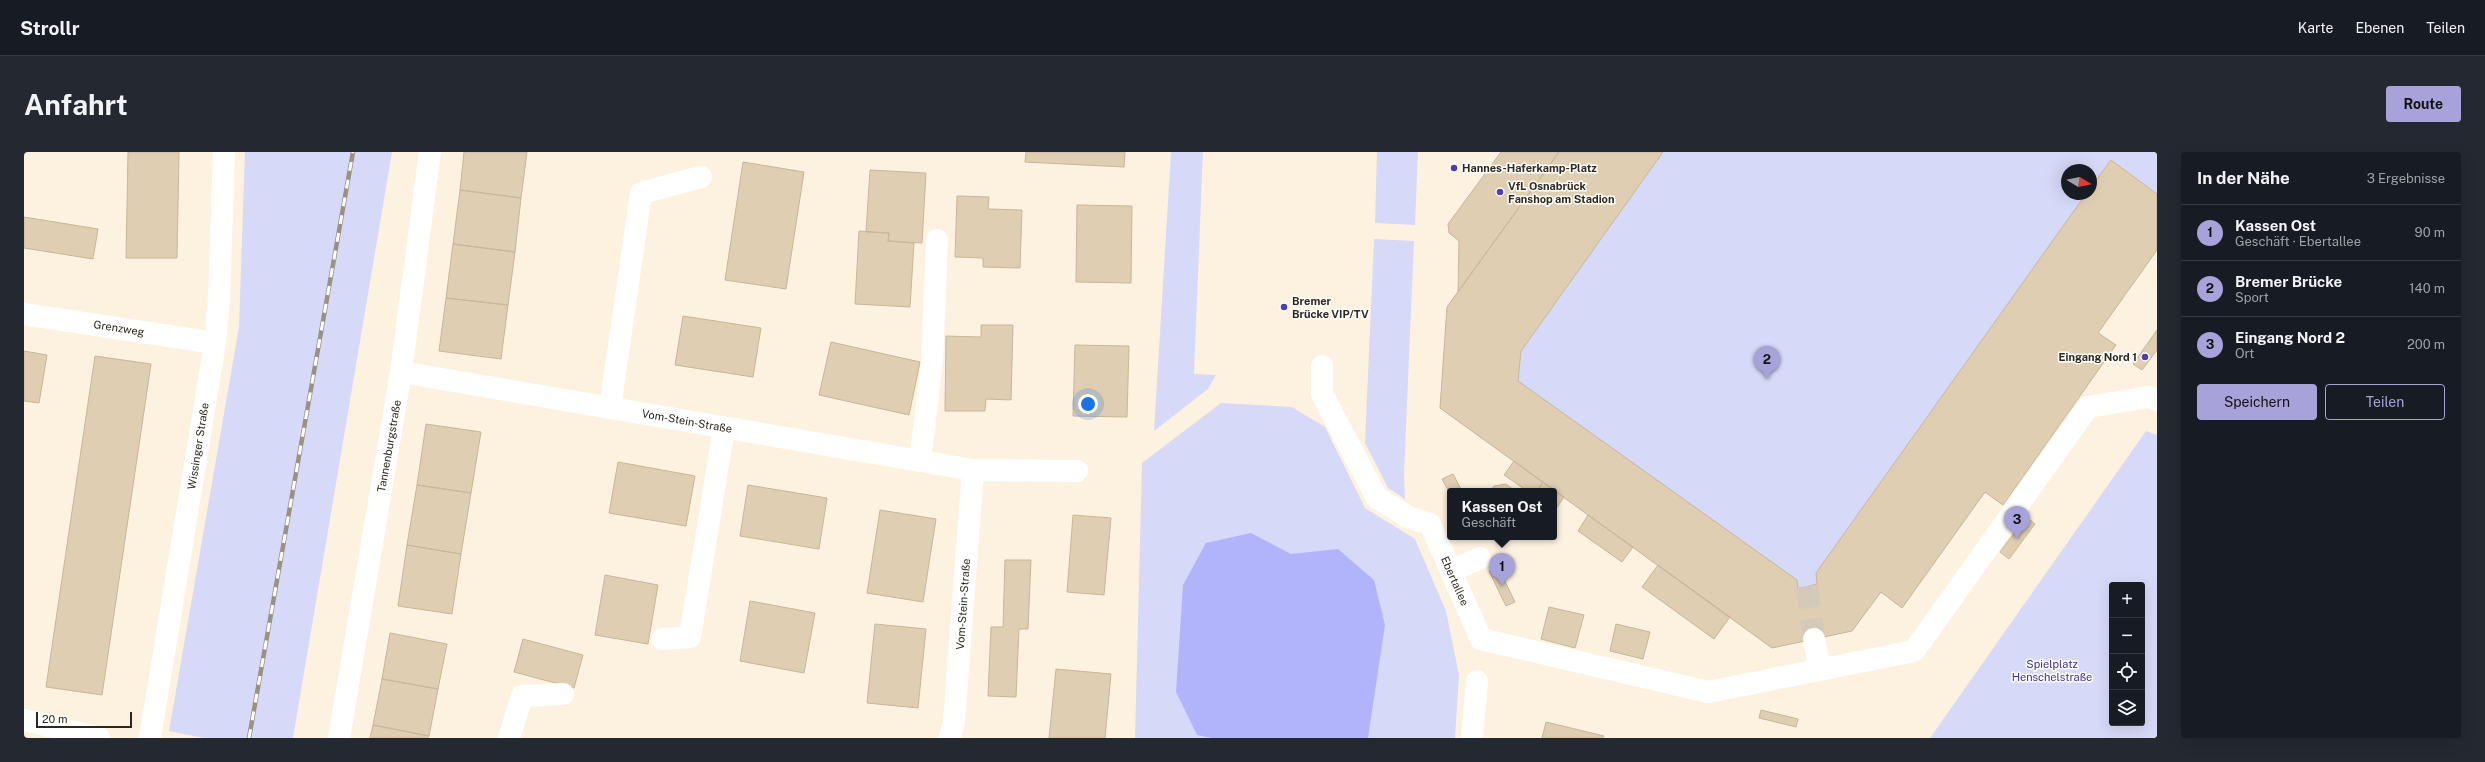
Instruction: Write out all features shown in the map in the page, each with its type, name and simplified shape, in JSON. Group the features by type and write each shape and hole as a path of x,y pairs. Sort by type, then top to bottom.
{"street":[{"name":"Wissinger Straße","path":"150,738 215,343 219,299 224,152"},
{"name":"Tannenburgstraße","path":"339,738 401,372 430,152"},
{"path":"610,408 641,193 701,177"},
{"path":"920,461 932,361 937,240"},
{"name":"Grenzweg","path":"24,314 215,343"},
{"name":"Ebertallee","path":"1322,366 1322,394 1377,498 1410,518 1430,524 1481,638 1708,692 1820,670"},
{"name":"Vom-Stein-Straße","path":"401,372 973,470 1077,471"},
{"path":"1814,639 1820,670 1914,651 2088,407 2153,398"},
{"path":"662,639 690,637 724,428"},
{"name":"Vom-Stein-Straße","path":"950,738 954,721 973,470"},
{"path":"1450,571 1480,558"},
{"path":"1472,738 1477,681"},
{"path":"509,738 522,696 563,694"},
{"path":"24,720 99,738"}],"green space":[{"path":"245,152 392,152 293,738 204,738 169,731 239,327"},
{"path":"1171,152 1203,152 1194,374 1216,375 1208,389 1154,431"},
{"path":"1377,152 1418,152 1415,225 1375,223"},
{"path":"1559,152 2157,152 2157,250 2098,332 2116,345 2003,505 1985,492 1902,608 1881,592 1852,631 1772,648 1557,493 1557,488 1551,488 1440,408 1447,307"},
{"path":"1374,239 1414,241 1404,474 1405,499 1388,488 1365,443"},
{"path":"1221,403 1292,407 1325,427 1365,508 1415,539 1446,611 1459,675 1455,738 1135,738 1142,463"},
{"name":"Spielplatz Henschelstraße","path":"2146,431 2157,435 2157,738 1930,738"}],"water":[{"path":"1251,533 1291,554 1338,549 1374,580 1385,625 1368,738 1212,738 1197,735 1176,692 1183,585 1206,543"}],"building":[{"path":"128,152 179,152 177,258 126,258"},
{"path":"464,152 527,152 521,198 460,190"},
{"path":"1026,152 1125,152 1124,167 1025,162"},
{"path":"1501,152 1559,152 1458,292 1459,241 1449,233 1448,224"},
{"path":"1559,152 1663,152 1521,351 1518,381 1797,580 1798,589 1817,584 1816,573 2082,200 2097,200 2097,179 2111,160 2157,194 2157,250 2098,333 2116,345 2003,505 1985,492 1902,608 1881,592 1852,631 1772,648 1557,493 1557,488 1551,488 1440,408 1447,307"},
{"path":"743,162 804,172 786,289 725,280"},
{"path":"870,170 926,173 922,243 888,241 889,233 866,232"},
{"path":"460,190 521,198 515,252 453,244"},
{"path":"957,196 989,197 988,209 1022,210 1020,268 983,267 983,258 955,257"},
{"path":"1077,205 1132,206 1131,283 1076,282"},
{"path":"24,217 98,229 93,259 24,248"},
{"path":"859,231 889,233 888,241 914,243 910,307 855,304"},
{"path":"453,244 515,252 508,305 446,298"},
{"path":"446,298 508,305 501,359 439,351"},
{"path":"683,316 761,328 753,377 675,365"},
{"path":"981,325 1013,325 1011,400 986,399 985,411 945,411 946,336 981,337"},
{"name":"Eingang Nord 1","path":"2157,330 2157,350 2142,370 2133,364"},
{"path":"831,342 920,362 909,415 819,395"},
{"path":"1075,345 1129,346 1127,417 1073,416"},
{"path":"24,351 47,355 39,403 24,401"},
{"path":"95,356 151,364 102,695 46,687"},
{"path":"426,424 481,432 471,493 417,485"},
{"path":"1514,461 1543,482 1539,488 1523,488 1504,475"},
{"path":"618,462 695,476 686,526 609,513"},
{"path":"1453,474 1460,488 1447,488 1442,479"},
{"path":"1543,482 1551,488 1539,488"},
{"path":"1506,484 1511,488 1492,488 1494,486"},
{"path":"417,485 471,493 461,554 407,545"},
{"path":"748,485 827,498 819,549 740,536"},
{"path":"1557,492 1564,497 1557,508"},
{"path":"880,510 936,519 923,602 867,593"},
{"path":"1073,515 1111,518 1104,595 1067,592"},
{"path":"1588,515 1633,547 1622,562 1578,531"},
{"path":"2026,517 2035,524 2009,559 2000,552"},
{"path":"407,545 461,554 452,614 398,606"},
{"path":"1005,560 1031,560 1028,629 1019,629 1016,697 988,696 991,627 1003,627"},
{"path":"1658,565 1730,617 1714,639 1642,587"},
{"path":"1498,567 1515,602 1506,606 1489,571"},
{"path":"605,575 658,585 648,644 595,635"},
{"path":"750,601 815,613 804,673 740,661"},
{"path":"1549,607 1584,615 1575,648 1541,639"},
{"path":"875,624 926,629 918,708 867,703"},
{"path":"1616,624 1650,632 1643,659 1610,651"},
{"path":"390,633 447,644 438,689 382,679"},
{"path":"523,639 583,655 574,688 514,672"},
{"path":"1056,669 1111,674 1105,738 1049,738"},
{"path":"382,679 438,689 429,736 373,725"},
{"path":"1761,710 1798,719 1796,727 1759,718"},
{"path":"1546,722 1604,736 1603,738 1542,738"},
{"path":"373,725 429,736 428,738 370,738"}],"tunnel":[{"path":"1807,586 1814,639"}],"railway":[{"path":"249,738 353,152"}],"place":[{"name":"Hannes-Haferkamp-Platz","path":"1454,168"},
{"name":"VfL Osnabrück Fanshop am Stadion","path":"1500,192"},
{"name":"Bremer Brücke VIP/TV","path":"1284,307"},
{"name":"Eingang Nord 1","path":"2145,357"},
{"name":"Bremer Brücke","path":"1767,379"},
{"name":"Eingang Nord 2","path":"2017,539"},
{"name":"Kassen Ost","path":"1502,586"}]}
